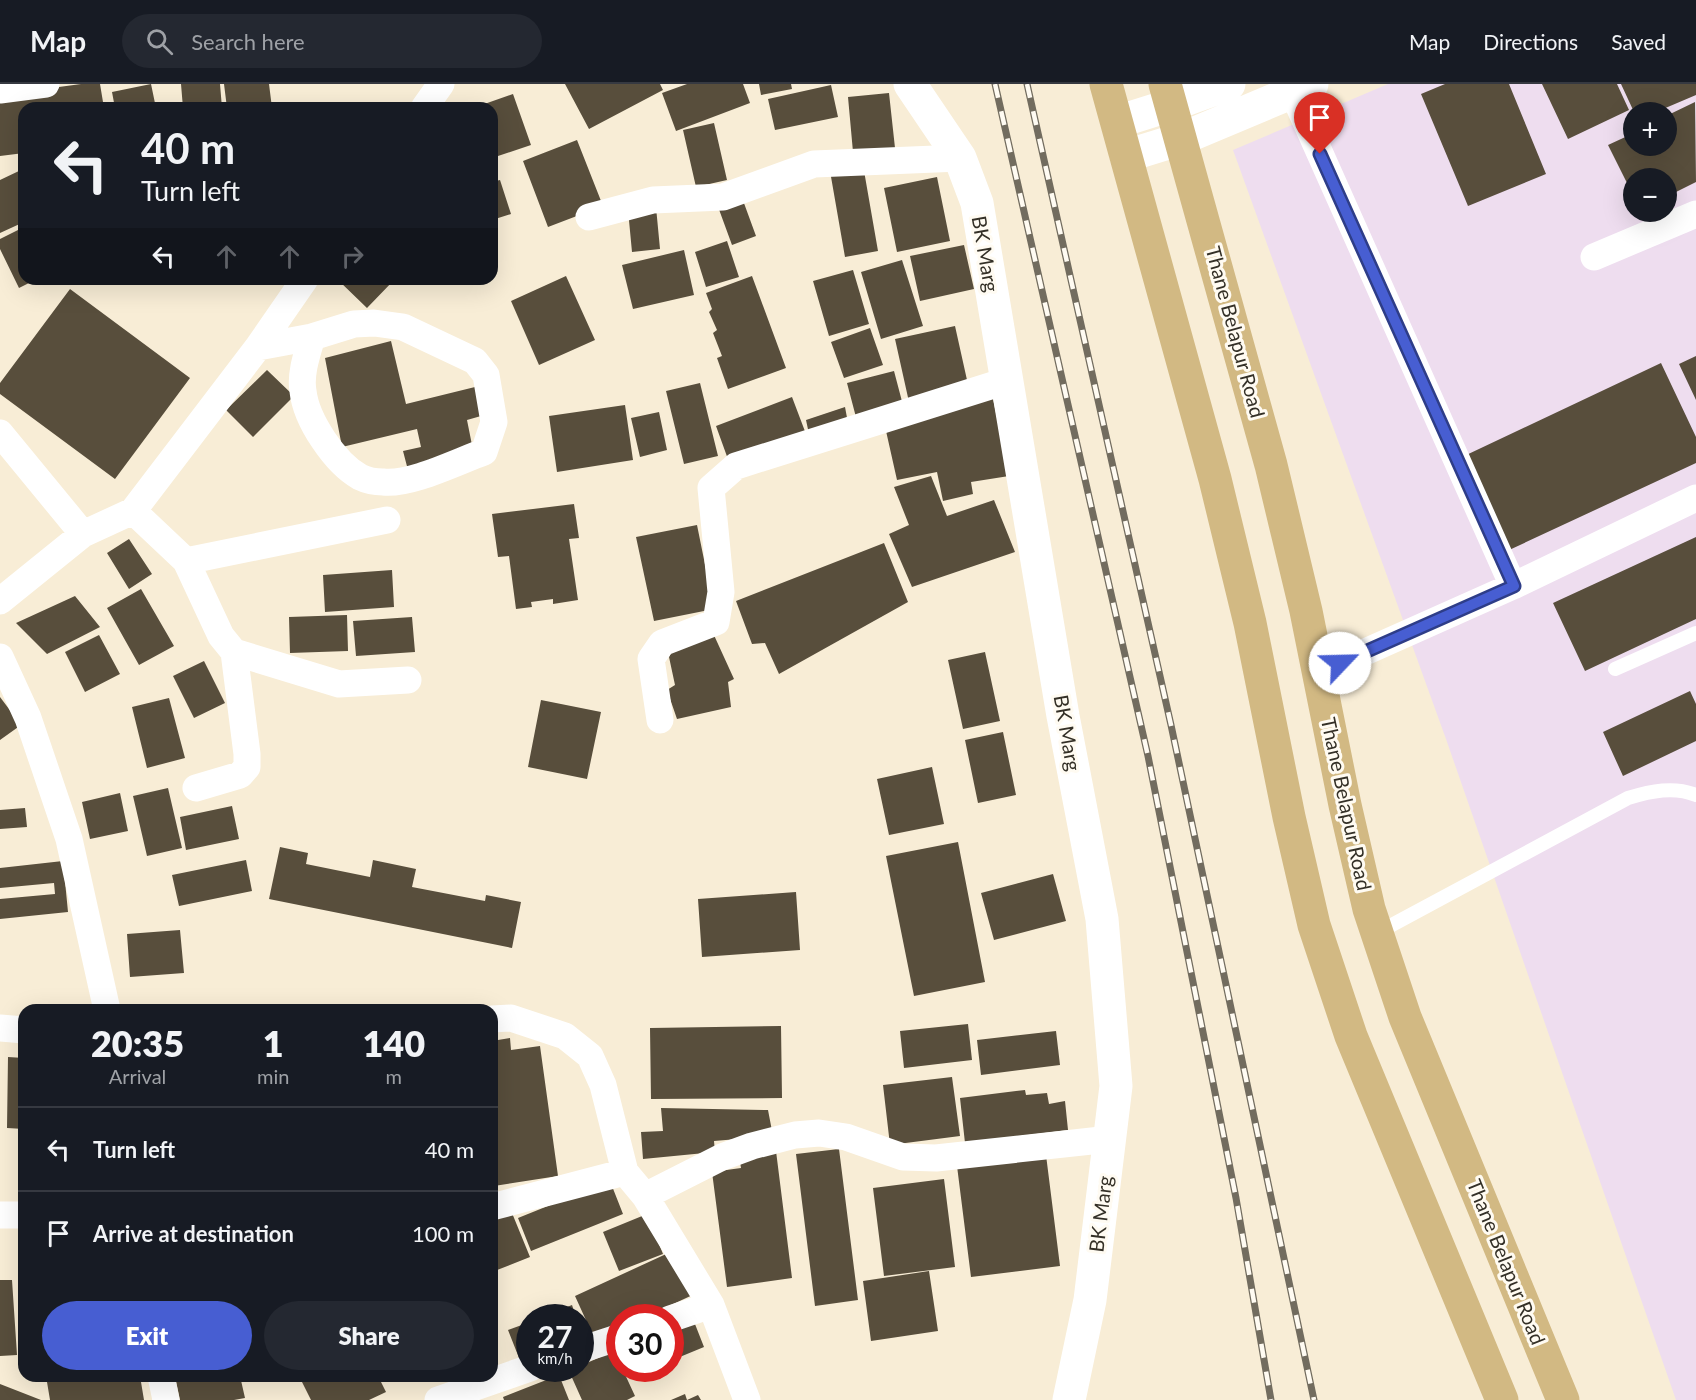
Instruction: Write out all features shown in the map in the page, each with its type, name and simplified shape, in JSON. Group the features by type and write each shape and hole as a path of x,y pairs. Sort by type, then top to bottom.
{"main road":[{"path":"1106,84 1215,479 1250,623 1289,817 1314,925 1351,1036 1502,1400"},
{"name":"Thane Belapur Road","path":"1168,95 1271,465 1306,611 1345,805 1369,909 1405,1017 1563,1400"}],"street":[{"path":"0,90 46,84"},
{"path":"428,102 441,84"},
{"name":"BK Marg","path":"910,84 960,158 977,203 1063,716 1102,919 1116,1086 1090,1300 1069,1400"},
{"path":"1117,122 1168,95 1229,84"},
{"path":"1126,156 1181,139 1298,87 1514,586"},
{"path":"589,218 653,200 723,197 814,164 960,158"},
{"path":"1594,257 1696,214"},
{"path":"0,601 82,534 133,511 258,346 301,285"},
{"path":"258,346 312,337 354,324 383,324 403,327 422,334 476,360 486,375 494,422 484,452 406,481 383,482 362,477 340,461 306,410 302,388 312,337"},
{"path":"660,720 651,659 662,642 716,622 721,592 711,488 736,466 1006,381"},
{"path":"0,433 82,534"},
{"path":"1318,673 1514,586 1696,498"},
{"path":"133,511 186,561 221,636 234,652 247,767 240,775 196,788"},
{"path":"186,561 387,520"},
{"path":"234,652 339,684 408,680"},
{"path":"0,657 28,718 69,839 106,1004"},
{"path":"498,1019 511,1018 565,1036 590,1056 603,1085 625,1172 645,1196 711,1305 747,1400"},
{"path":"0,1028 18,1030"},
{"path":"645,1196 722,1157 752,1146 795,1135 819,1133 846,1137 903,1157 936,1158 1110,1139"},
{"path":"498,1205 625,1172"},
{"path":"0,1215 18,1215"},
{"path":"684,1314 711,1305"},
{"path":"498,1379 516,1373"},
{"path":"162,1382 166,1400"},
{"path":"438,1400 490,1382"}],"lane":[{"path":"1615,669 1696,633"},
{"path":"1377,933 1629,798 1651,791 1684,790 1696,795"}],"shaded area":[{"path":"1388,84 1696,84 1696,1400 1676,1400 1446,739 1233,150"}],"building":[{"path":"81,84 100,84 103,102 18,102 18,154 0,156 0,95"},
{"path":"151,84 155,102 114,102 112,92"},
{"path":"181,84 220,84 222,102 182,102"},
{"path":"224,84 269,84 271,102 226,102"},
{"path":"565,84 660,84 663,90 589,129"},
{"path":"687,84 743,84 750,103 676,131 662,93"},
{"path":"759,84 791,84 792,89 761,95"},
{"path":"1445,84 1509,84 1546,174 1468,206 1421,94"},
{"path":"1542,84 1617,84 1625,102 1623,102 1623,113 1568,139"},
{"path":"1621,84 1696,84 1696,95 1677,103 1629,102"},
{"path":"831,85 838,117 775,130 768,99"},
{"path":"889,93 895,148 853,152 848,97"},
{"path":"513,94 531,145 498,156 498,102 490,102"},
{"path":"1695,102 1696,182 1677,192 1677,168 1623,168 1623,175 1608,145 1623,138 1623,156 1677,156 1677,111"},
{"path":"714,123 727,180 696,187 683,130"},
{"path":"577,140 603,206 548,227 523,161"},
{"path":"863,165 878,251 845,257 830,171"},
{"path":"18,171 18,225 0,233 0,180"},
{"path":"937,177 950,241 897,252 884,188"},
{"path":"498,180 500,180 511,214 498,218"},
{"path":"741,195 756,236 732,245 717,204"},
{"path":"656,207 660,249 632,252 628,210"},
{"path":"18,230 18,285 25,285 19,288 0,249 0,239"},
{"path":"727,241 739,277 706,287 695,252"},
{"path":"964,245 974,289 920,301 910,256"},
{"path":"684,250 694,295 633,309 622,265"},
{"path":"902,260 923,326 881,339 861,272"},
{"path":"853,270 869,324 829,336 813,281"},
{"path":"566,276 595,340 539,365 511,301"},
{"path":"752,276 786,368 728,389 717,358 722,356 713,333 717,330 709,312 712,309 706,293"},
{"path":"343,285 389,285 367,308"},
{"path":"70,289 190,378 115,479 0,394 0,383"},
{"path":"955,326 969,389 909,402 895,339"},
{"path":"870,328 883,365 844,378 831,342"},
{"path":"391,341 406,404 475,387 481,416 467,420 473,450 409,474 403,451 421,447 417,429 342,447 325,358"},
{"path":"1696,356 1696,400 1679,364"},
{"path":"1661,363 1696,437 1696,463 1507,551 1462,457"},
{"path":"267,370 294,396 253,437 226,410"},
{"path":"894,371 904,409 857,421 847,383"},
{"path":"700,383 718,456 684,464 666,391"},
{"path":"991,389 1009,476 971,482 973,494 943,501 937,472 897,480 884,422"},
{"path":"792,397 806,434 729,462 716,426"},
{"path":"625,405 633,460 557,472 549,416"},
{"path":"845,407 848,423 809,434 806,420"},
{"path":"659,412 667,450 640,457 631,418"},
{"path":"931,476 947,516 994,500 1015,552 912,587 889,534 909,525 894,487"},
{"path":"574,504 579,538 569,539 578,600 553,604 553,599 531,602 532,607 516,609 509,556 498,557 492,514"},
{"path":"697,525 714,609 654,621 636,537"},
{"path":"1696,537 1696,619 1585,671 1553,603"},
{"path":"129,539 152,574 129,589 107,553"},
{"path":"884,543 908,602 779,674 765,643 752,644 736,601"},
{"path":"392,570 394,607 325,612 323,575"},
{"path":"141,589 174,646 139,665 107,608"},
{"path":"75,596 100,627 47,654 16,623"},
{"path":"347,615 348,651 290,653 289,617"},
{"path":"412,617 415,652 356,656 353,621"},
{"path":"713,633 734,679 728,682 731,707 677,719 667,690 675,685 669,657 677,642"},
{"path":"99,635 120,674 85,692 65,652"},
{"path":"985,652 1000,721 963,729 948,660"},
{"path":"204,661 225,703 194,718 173,676"},
{"path":"1690,691 1696,704 1696,741 1623,776 1603,732"},
{"path":"0,697 21,725 0,740"},
{"path":"169,698 185,758 147,768 132,707"},
{"path":"541,700 601,712 587,779 528,767"},
{"path":"1003,732 1016,795 978,803 965,740"},
{"path":"932,767 944,824 889,835 877,779"},
{"path":"168,788 182,848 147,856 133,796"},
{"path":"120,793 128,831 90,839 82,802"},
{"path":"232,806 239,839 186,850 180,817"},
{"path":"25,808 27,827 0,829 0,810"},
{"path":"958,842 985,982 914,996 886,856"},
{"path":"280,847 308,853 306,864 370,877 373,860 416,869 412,887 485,901 486,895 521,902 512,948 269,899"},
{"path":"246,860 252,891 179,906 172,875"},
{"path":"63,861 68,912 0,919 0,899 55,894 54,883 0,888 0,868"},
{"path":"1053,874 1066,921 994,940 981,893"},
{"path":"796,892 800,950 702,957 698,899"},
{"path":"180,930 184,973 130,977 127,934"},
{"path":"968,1024 972,1060 904,1068 900,1031"},
{"path":"781,1026 782,1098 651,1099 650,1028"},
{"path":"1056,1031 1060,1065 981,1075 977,1040"},
{"path":"510,1038 511,1050 540,1046 558,1176 498,1185 498,1040"},
{"path":"8,1057 18,1058 18,1129 7,1128"},
{"path":"952,1077 960,1136 890,1145 883,1085"},
{"path":"1025,1090 1026,1095 1047,1093 1049,1104 1065,1101 1068,1130 965,1143 960,1098"},
{"path":"661,1108 768,1110 773,1136 714,1141 715,1152 643,1159 641,1132 663,1131"},
{"path":"839,1149 858,1300 815,1306 796,1154"},
{"path":"776,1151 792,1278 727,1287 712,1172 741,1168 739,1156"},
{"path":"1046,1155 1060,1266 971,1277 957,1166"},
{"path":"944,1179 955,1267 884,1276 873,1188"},
{"path":"610,1181 623,1214 531,1251 518,1218"},
{"path":"512,1213 530,1257 498,1270 498,1219"},
{"path":"647,1214 663,1254 619,1271 603,1232"},
{"path":"677,1249 697,1293 673,1304 606,1304 606,1335 595,1340 594,1304 579,1304 575,1296"},
{"path":"929,1271 938,1331 871,1341 863,1281"},
{"path":"0,1280 12,1280 17,1355 0,1356"},
{"path":"693,1319 704,1347 684,1355 684,1323"},
{"path":"516,1327 516,1350 508,1330"},
{"path":"606,1355 606,1382 628,1382 635,1396 627,1400 582,1400 574,1382 594,1382 594,1360"},
{"path":"47,1382 141,1382 144,1400 50,1400"},
{"path":"176,1382 241,1382 245,1398 234,1400 180,1400"},
{"path":"302,1382 381,1382 386,1392 369,1400 311,1400"},
{"path":"541,1382 562,1382 569,1400 504,1400 503,1397"},
{"path":"0,1384 41,1400 0,1400"},
{"path":"685,1394 687,1400 671,1400"},
{"path":"698,1395 701,1400 687,1400"}],"railway":[{"path":"995,84 1148,756 1236,1198 1271,1400"},
{"path":"1027,84 1171,725 1314,1400"}],"route":[{"path":"1320,154 1514,586 1340,663"}]}
